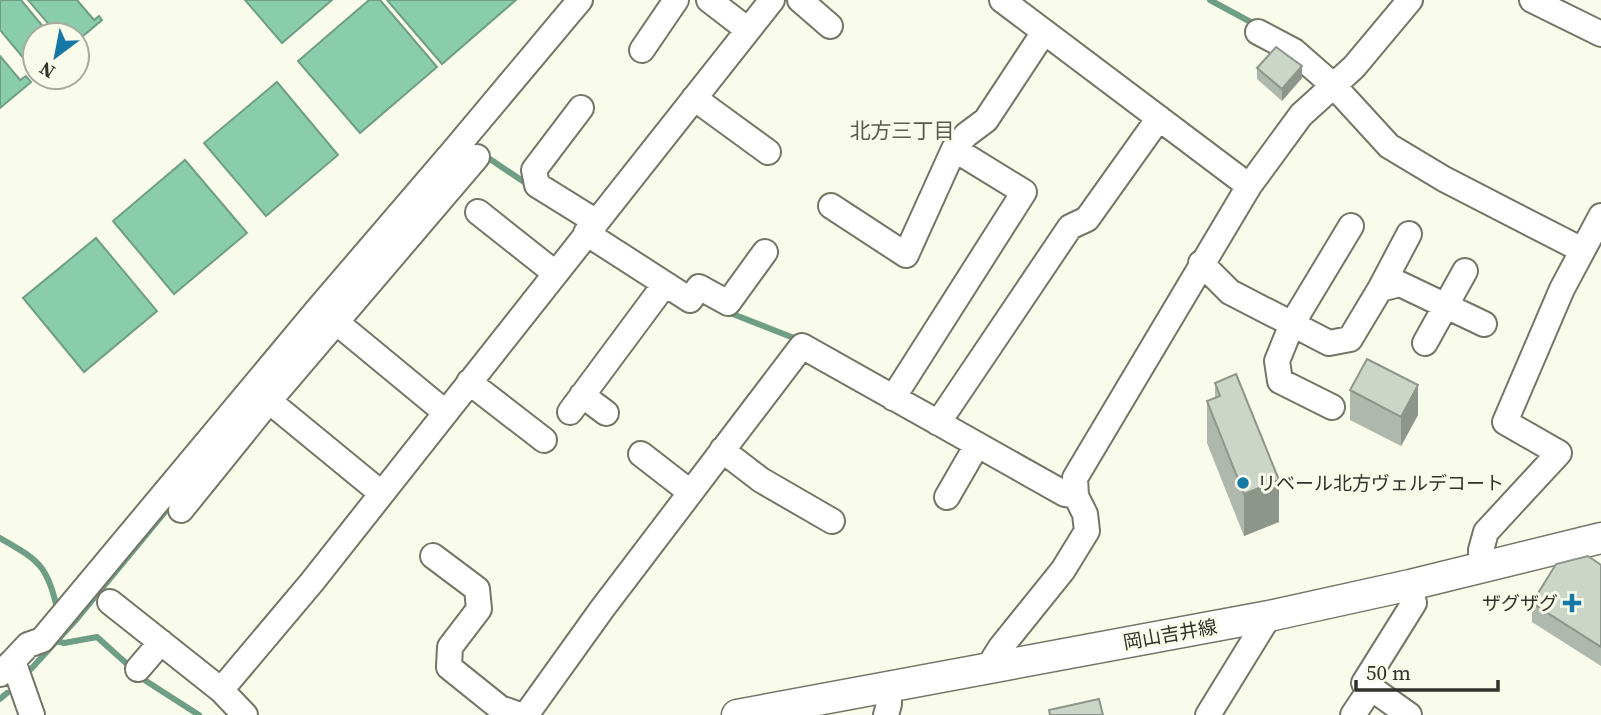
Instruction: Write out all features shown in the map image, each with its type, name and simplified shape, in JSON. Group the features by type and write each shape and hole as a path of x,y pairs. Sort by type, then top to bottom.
{"main road":[{"name":"岡山吉井線","path":"737,715 887,701 992,667 1269,616 1601,538"}],"street":[{"path":"181,510 336,322 580,0"},
{"path":"642,50 676,0"},
{"path":"709,0 748,30"},
{"path":"221,690 312,582 772,0"},
{"path":"800,0 830,26"},
{"path":"1002,0 1248,186"},
{"path":"992,667 1001,647 1056,579 1087,531 1084,514 1076,496 1075,478 1248,186 1301,116 1354,67 1410,0"},
{"path":"1532,0 1601,34"},
{"path":"831,206 906,255 954,149 966,135 986,120 1044,32"},
{"path":"1258,32 1294,51 1334,86 1389,146 1444,179 1582,250"},
{"path":"694,99 768,152"},
{"path":"581,108 534,170 537,185 590,227 690,300 699,287 728,303 765,252"},
{"path":"941,419 1070,228 1087,219 1159,118"},
{"path":"896,394 1024,192 954,149"},
{"path":"32,715 6,668 28,645 42,640 50,631 318,308 436,187 477,156"},
{"path":"478,212 555,274"},
{"path":"1481,568 1481,550 1486,531 1559,453 1505,422 1562,289 1601,216"},
{"path":"1332,407 1280,380 1277,361 1292,324 1351,226"},
{"path":"1201,263 1230,292 1329,343 1350,339 1409,234"},
{"path":"1425,343 1465,271"},
{"path":"606,413 576,403 665,284"},
{"path":"1380,289 1400,284 1484,324"},
{"path":"336,322 445,412"},
{"path":"526,715 690,492 802,346 941,419 977,445 1065,494 1076,496"},
{"path":"469,382 544,440"},
{"path":"270,401 381,493"},
{"path":"947,497 977,445"},
{"path":"722,450 761,480 832,521"},
{"path":"641,454 690,492"},
{"path":"433,556 477,589 479,609 450,647 449,667 500,708 520,715"},
{"path":"1409,715 1364,683 1414,603 1410,585"},
{"path":"110,602 221,690 245,715"},
{"path":"1209,715 1269,616"},
{"path":"138,669 160,642"},
{"path":"1353,715 1371,688"}],"shaded area":[{"path":"0,0 21,0 38,21 21,21 21,55 0,30"},
{"path":"28,0 77,0 94,20 99,16 102,20 91,29 91,21 46,21"},
{"path":"245,0 332,0 282,43"},
{"path":"369,0 380,0 437,67 360,133 298,61"},
{"path":"387,0 516,0 442,64"},
{"path":"0,56 21,79 21,90 0,108"},
{"path":"277,82 338,155 266,216 204,143"},
{"path":"185,160 247,233 174,294 113,221"},
{"path":"96,238 157,311 84,372 23,298"}],"building":[{"path":"1276,47 1302,66 1282,89 1257,68"},
{"path":"1367,359 1418,385 1401,417 1350,390"},
{"path":"1236,374 1279,480 1244,494 1207,401 1220,396 1215,383"},
{"name":"ザグザグ","path":"1588,556 1601,565 1601,647 1532,603 1556,564"},
{"path":"1099,699 1103,715 1050,715 1049,710"}],"waterway":[{"path":"1210,0 1258,26"},
{"path":"484,155 530,186"},
{"path":"725,311 799,340"},
{"path":"31,669 75,621 174,501"},
{"path":"0,538 22,551 43,570 56,604"},
{"path":"56,641 64,643 97,637 146,681 199,715"},
{"path":"0,699 7,693"}],"place":[{"name":"リベール北方ヴェルデコート","path":"1243,483"},
{"name":"ザグザグ","path":"1572,603"}],"district":[{"name":"北方三丁目","path":"902,130"}]}
